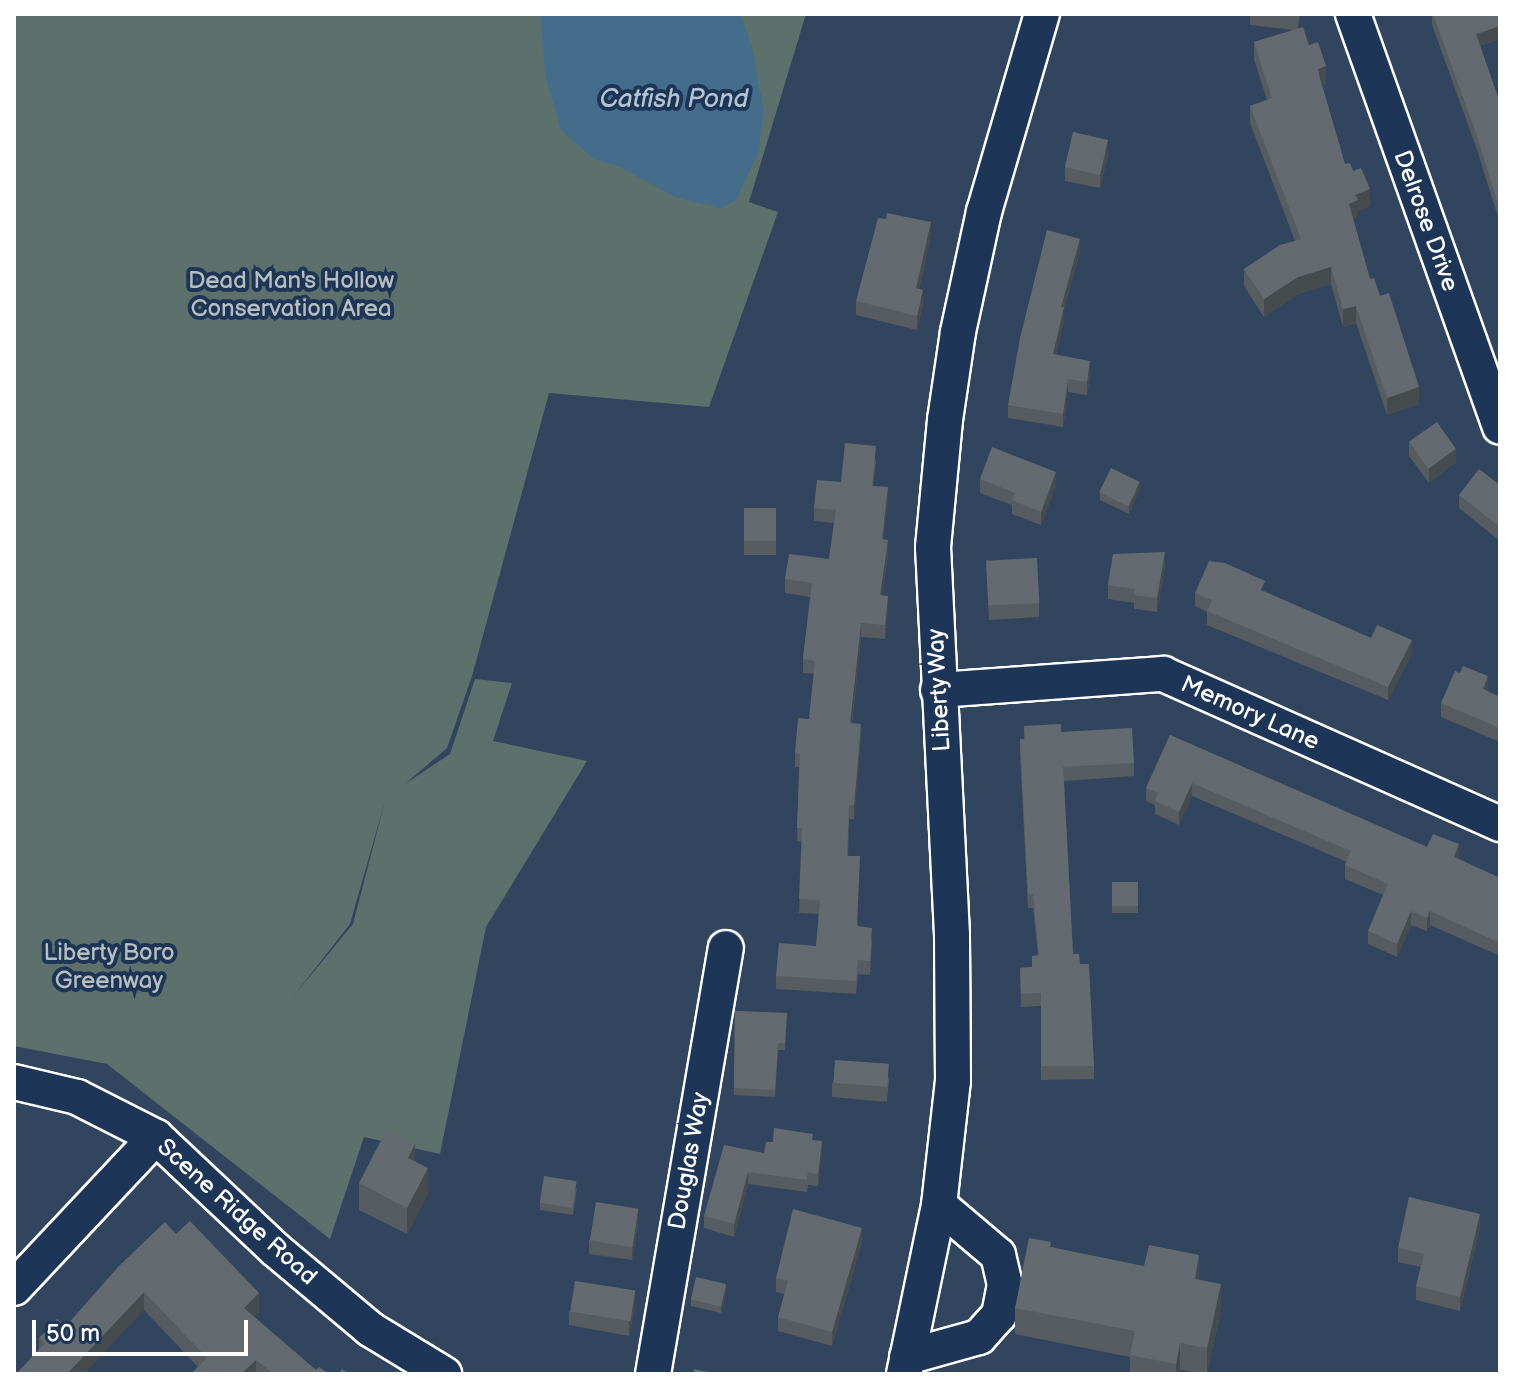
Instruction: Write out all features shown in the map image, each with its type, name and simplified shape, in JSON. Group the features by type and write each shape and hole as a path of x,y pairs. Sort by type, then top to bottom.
{"street":[{"name":"Liberty Way","path":"906,1365 950,1139 955,1014 933,547 945,420 958,332 984,212 1042,14"},
{"name":"Delrose Drive","path":"1353,14 1500,427"},
{"name":"Memory Lane","path":"938,690 1163,674 1500,824"},
{"name":"Douglas Way","path":"653,1374 726,948"},
{"name":"Scene Ridge Road","path":"14,1082 77,1097 156,1137 276,1250 370,1329 444,1374"},
{"path":"14,1288 156,1137"},
{"path":"906,1365 979,1337 999,1315 1005,1285 998,1255 939,1205"}],"green space":[{"name":"Dead Man's Hollow Conservation Area","path":"14,14 806,14 749,202 778,212 709,407 549,393 472,676 447,748 405,784 450,754 475,679 512,683 493,741 587,761 486,927 440,1154 364,1137 330,1239 107,1064 14,1046","holes":["385,801 353,924 292,998 350,924"]}],"water":[{"name":"Catfish Pond","path":"540,14 740,14 751,43 764,111 758,153 736,200 722,208 677,198 620,167 593,159 561,130 546,79"}],"building":[{"path":"1433,14 1500,14 1500,26 1476,34 1500,103 1500,210 1476,133"},
{"path":"1303,27 1309,45 1318,42 1326,66 1318,69 1319,75 1345,164 1350,163 1353,171 1361,168 1370,189 1355,195 1358,200 1349,204 1370,279 1374,278 1380,296 1389,293 1419,387 1387,398 1356,306 1343,309 1331,267 1298,277 1264,299 1244,269 1280,245 1301,239 1250,106 1272,98 1254,42"},
{"path":"1073,132 1108,140 1100,175 1065,167"},
{"path":"887,213 931,222 916,288 923,290 917,316 856,301 878,218 886,219"},
{"path":"1047,230 1080,239 1061,307 1064,307 1053,354 1090,361 1087,382 1068,379 1063,414 1008,405 1020,338"},
{"path":"1437,422 1456,449 1428,469 1409,442"},
{"path":"845,443 876,446 872,486 888,487 882,539 888,540 880,595 888,596 885,625 861,623 850,723 861,724 854,805 849,805 847,856 860,856 857,926 872,928 870,961 858,960 856,981 776,976 779,943 816,946 820,900 799,899 802,828 797,828 800,754 795,753 798,718 809,719 815,661 803,659 812,583 785,579 789,554 829,559 836,510 814,508 817,480 841,482"},
{"path":"992,447 1056,472 1041,512 1012,500 1015,493 980,479"},
{"path":"1111,468 1140,482 1128,506 1099,492"},
{"path":"1479,469 1500,485 1500,527 1459,495"},
{"path":"744,508 776,508 776,541 744,541"},
{"path":"1165,552 1157,598 1134,595 1135,589 1108,585 1113,554"},
{"path":"1037,558 1039,603 988,606 986,561"},
{"path":"1209,561 1225,563 1265,581 1261,590 1371,638 1377,625 1412,640 1388,687 1207,611 1212,600 1195,593"},
{"path":"1463,666 1488,676 1483,689 1500,697 1500,728 1441,703 1455,671 1460,673"},
{"path":"1061,724 1061,732 1132,728 1134,763 1063,767 1073,954 1079,954 1080,964 1089,964 1094,1066 1041,1066 1041,993 1021,994 1020,968 1032,967 1032,956 1039,955 1033,894 1028,894 1020,739 1025,739 1024,726"},
{"path":"1170,735 1427,847 1433,834 1459,844 1454,857 1500,878 1500,943 1430,911 1427,918 1411,911 1397,944 1368,931 1388,884 1345,865 1351,851 1192,783 1179,812 1155,801 1158,793 1146,788"},
{"path":"1112,882 1138,882 1138,906 1112,906"},
{"path":"735,1011 787,1013 785,1043 778,1043 775,1090 734,1088"},
{"path":"835,1060 889,1064 887,1087 833,1083"},
{"path":"774,1128 813,1134 812,1140 822,1141 818,1174 808,1172 807,1180 748,1172 734,1224 704,1216 724,1145 764,1153 766,1142 773,1142"},
{"path":"387,1129 415,1144 408,1158 428,1168 407,1208 359,1183"},
{"path":"544,1176 577,1181 572,1208 540,1203"},
{"path":"1409,1197 1480,1214 1460,1297 1416,1286 1424,1254 1398,1248"},
{"path":"596,1202 638,1209 632,1247 590,1241"},
{"path":"793,1209 862,1228 832,1332 778,1317 788,1281 776,1278"},
{"path":"190,1221 259,1293 244,1308 316,1370 319,1367 329,1374 274,1374 256,1360 241,1374 191,1374 207,1358 144,1292 67,1374 16,1374 45,1343 39,1338 57,1319 66,1326 119,1266 165,1222 176,1234"},
{"path":"1029,1238 1051,1242 1050,1247 1144,1266 1149,1245 1199,1255 1195,1279 1221,1284 1207,1348 1180,1343 1176,1364 1130,1355 1135,1331 1015,1308"},
{"path":"696,1277 726,1284 721,1306 691,1299"},
{"path":"575,1281 635,1291 630,1321 570,1312"},
{"path":"694,1369 717,1374 693,1374"}],"park label":[{"name":"Liberty Boro Greenway","path":"109,967"}]}
